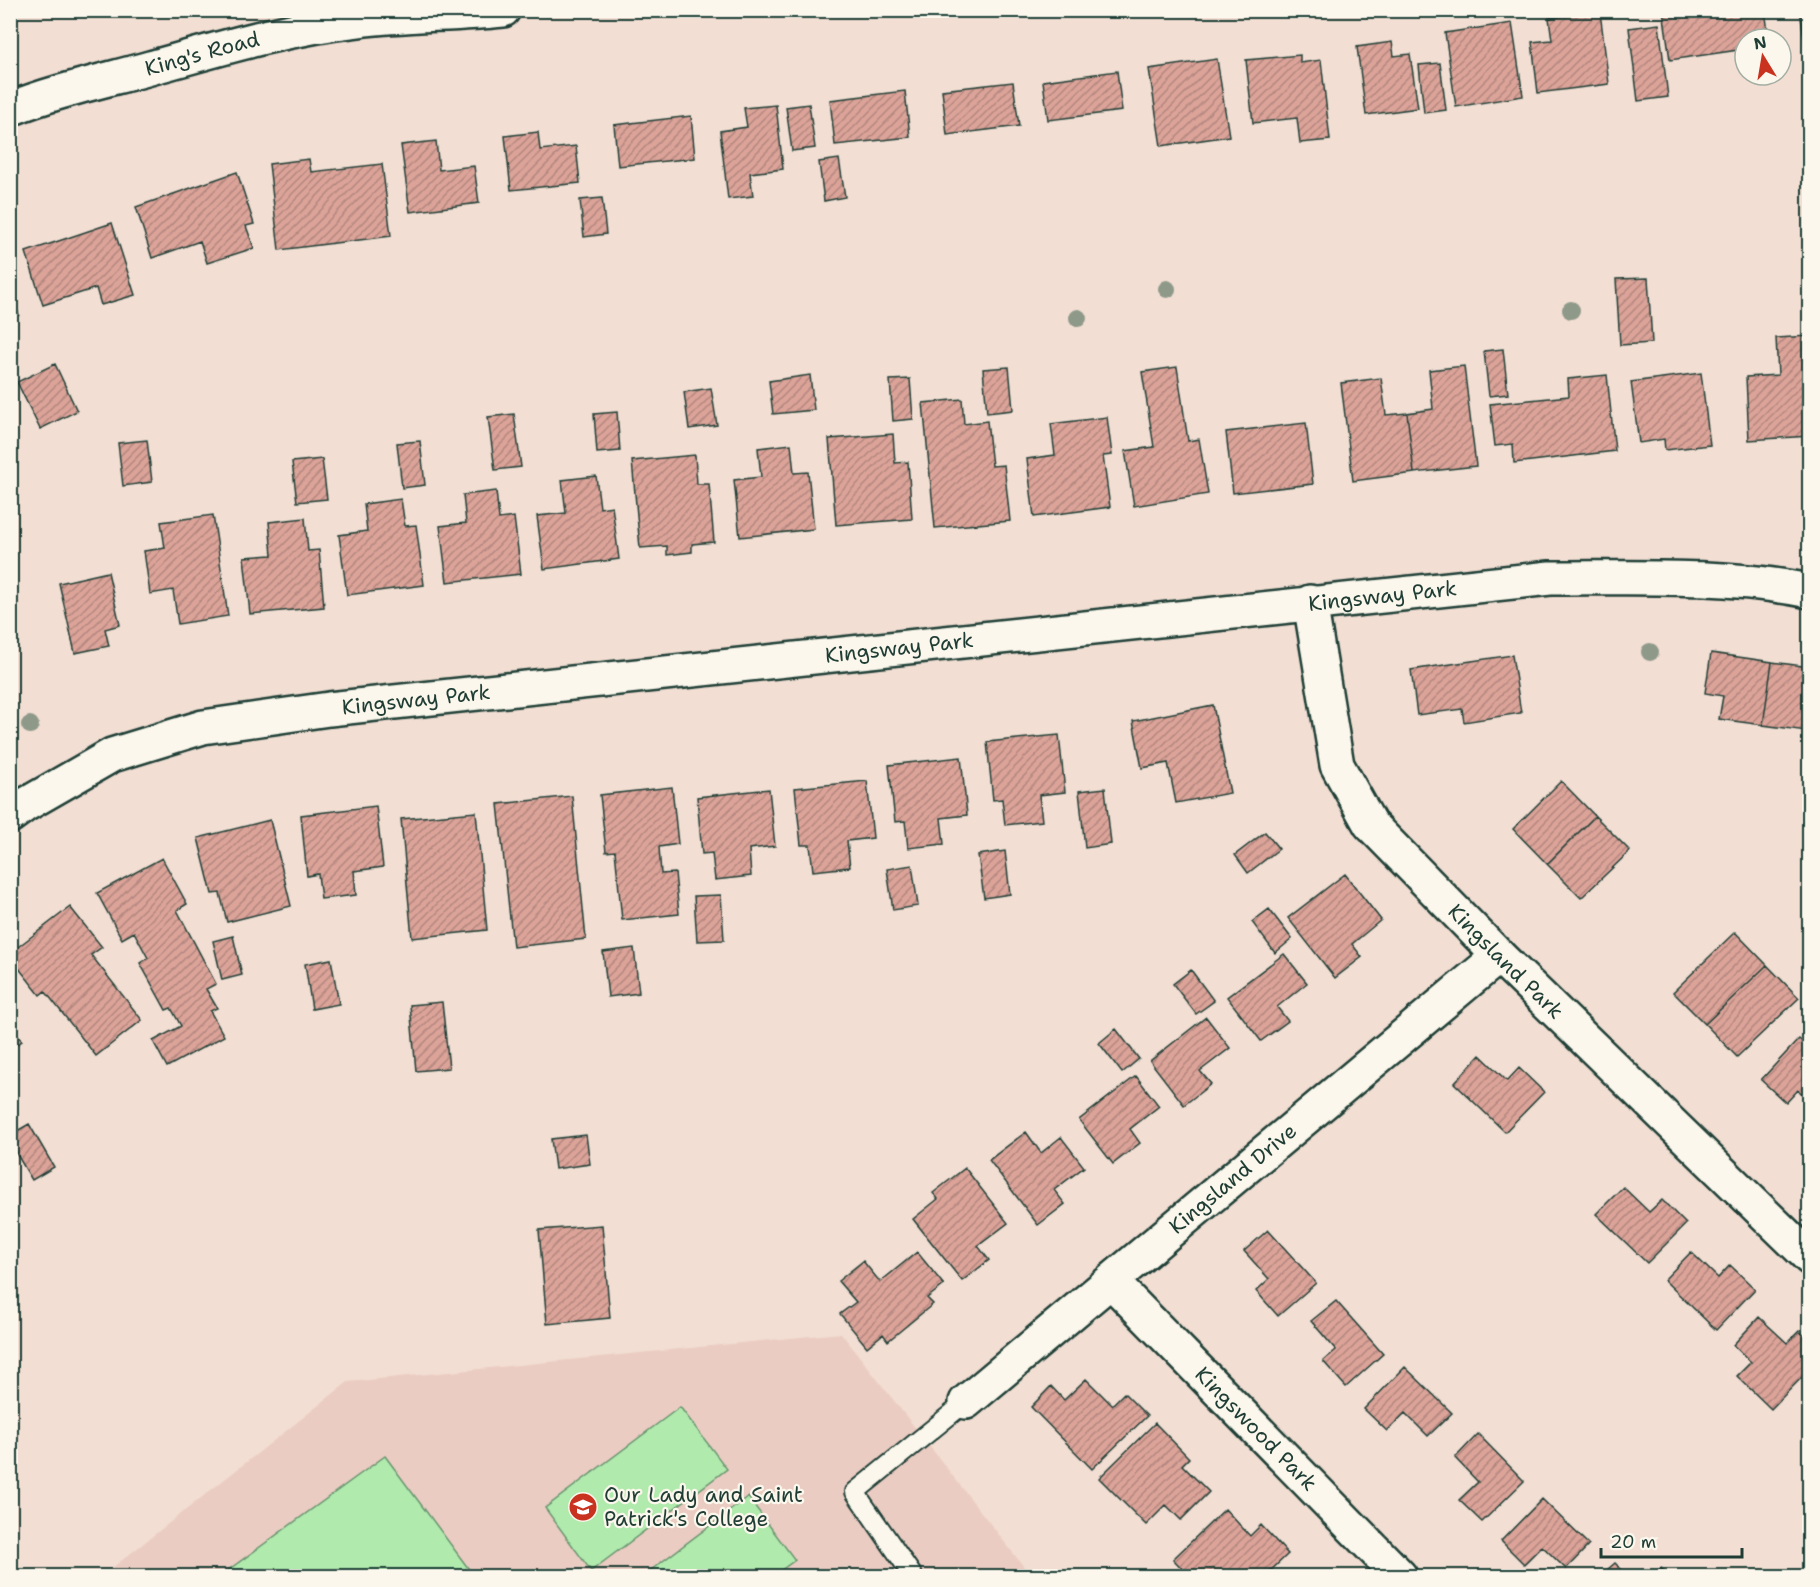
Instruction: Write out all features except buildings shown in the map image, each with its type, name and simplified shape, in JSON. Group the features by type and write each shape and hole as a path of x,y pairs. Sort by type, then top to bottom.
{"street":[{"name":"King's Road","path":"10,109 54,94 253,39 292,31 356,20 406,15 503,10"},
{"name":"Kingsway Park","path":"10,816 112,755 203,727 329,709 1550,578 1667,578 1780,585 1809,591"},
{"name":"Kingsland Park","path":"1310,602 1337,765 1370,824 1499,956 1809,1258"},
{"name":"Kingsland Drive","path":"966,1402 1499,956"},
{"name":"Kingswood Park","path":"1111,1281 1400,1576"}],"lane":[{"path":"913,1576 855,1492 966,1402"}],"shaded area":[{"name":"Our Lady and Saint Patrick's College","path":"841,1333 1031,1576 102,1576 348,1382"}],"green space":[{"path":"680,1407 727,1469 591,1571 545,1508"},
{"path":"385,1456 474,1576 220,1576"},
{"path":"748,1497 795,1560 773,1576 643,1576"}],"place":[{"name":"Our Lady and Saint Patrick's College","path":"583,1507"}]}
